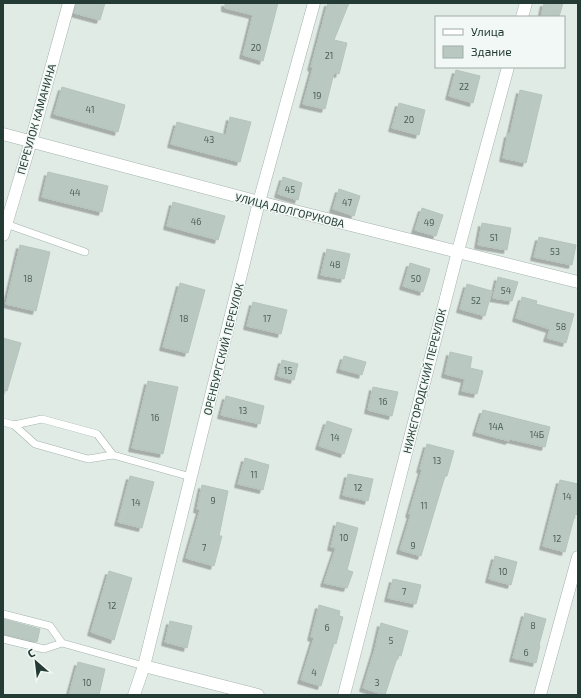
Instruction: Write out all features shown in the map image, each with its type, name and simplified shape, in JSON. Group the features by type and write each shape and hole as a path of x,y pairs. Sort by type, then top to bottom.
{"street":[{"name":"ПЕРЕУЛОК КАМАНИНА","path":"4,230 31,141 69,3"},
{"name":"ОРЕНБУРГСКИЙ ПЕРЕУЛОК","path":"134,695 144,666 259,202 314,3"},
{"path":"522,16 526,3"},
{"name":"НИЖЕГОРОДСКИЙ ПЕРЕУЛОК","path":"344,695 458,251 508,68"},
{"name":"УЛИЦА ДОЛГОРУКОВА","path":"3,134 259,202 578,282"},
{"path":"540,695 578,557"},
{"path":"144,666 258,695"}],"lane":[{"path":"4,230 85,252"},
{"path":"14,425 42,419 97,434 113,455"},
{"path":"3,422 14,425 35,444 88,459 113,455 191,477"},
{"path":"3,614 50,626 62,643"},
{"path":"3,639 44,649 62,643 144,666"}],"building":[{"path":"76,3 105,3 100,20 74,13"},
{"path":"225,3 278,3 263,61 243,55 253,15 225,8"},
{"path":"328,3 349,3 334,40 347,43 339,74 334,73 325,109 303,104"},
{"path":"544,3 563,3 559,16 541,16"},
{"path":"456,70 480,76 473,103 449,96"},
{"path":"62,87 125,105 118,132 54,114"},
{"path":"520,90 542,95 526,163 503,158"},
{"path":"399,103 425,110 419,135 392,128"},
{"path":"230,117 251,122 240,162 171,144 177,122 226,135"},
{"path":"48,172 108,186 102,212 42,197"},
{"path":"283,177 302,183 298,200 278,194"},
{"path":"339,189 360,196 354,216 333,209"},
{"path":"173,202 225,216 218,240 167,226"},
{"path":"422,208 443,215 436,236 415,230"},
{"path":"482,223 511,228 507,250 478,245"},
{"path":"539,237 576,245 572,265 534,257"},
{"path":"20,245 50,252 36,311 6,304"},
{"path":"327,249 350,254 344,279 321,275"},
{"path":"410,263 430,269 423,292 403,286"},
{"path":"498,277 518,282 512,301 493,298"},
{"path":"180,283 205,290 188,353 163,347"},
{"path":"467,284 492,291 485,316 460,309"},
{"path":"522,297 537,301 536,304 574,314 566,343 547,338 550,329 516,318"},
{"path":"253,302 287,310 281,334 247,326"},
{"path":"3,338 21,343 7,391 3,390"},
{"path":"450,352 472,357 470,368 483,371 477,394 462,391 465,379 445,374"},
{"path":"344,356 366,362 362,375 340,369"},
{"path":"282,360 298,364 294,380 278,376"},
{"path":"148,381 178,387 163,454 132,448"},
{"path":"373,387 398,392 392,416 368,410"},
{"path":"226,396 264,406 260,424 221,415"},
{"path":"483,410 550,427 545,447 510,439 509,441 476,432"},
{"path":"327,421 352,429 344,454 319,446"},
{"path":"427,444 454,451 421,556 400,550 411,514 409,514 422,470 420,469"},
{"path":"245,458 269,465 263,490 238,484"},
{"path":"348,474 373,479 368,501 343,495"},
{"path":"130,476 154,482 142,528 118,522"},
{"path":"560,480 578,484 578,515 575,514 565,552 543,546"},
{"path":"202,485 228,491 219,536 222,536 214,566 186,558 200,510 197,509"},
{"path":"337,522 358,528 347,570 353,572 347,588 324,583 336,548 331,547"},
{"path":"495,556 517,562 511,585 489,579"},
{"path":"109,571 132,578 114,640 91,632"},
{"path":"393,579 421,585 416,604 388,598"},
{"path":"319,605 340,611 339,616 343,617 336,644 334,643 321,686 301,680 314,638 311,637"},
{"path":"525,613 546,619 536,663 513,658"},
{"path":"3,619 40,629 37,642 3,634"},
{"path":"170,621 192,626 187,648 165,642"},
{"path":"381,623 408,631 401,656 398,655 385,695 363,688"},
{"path":"78,662 105,669 99,695 69,695"}]}
